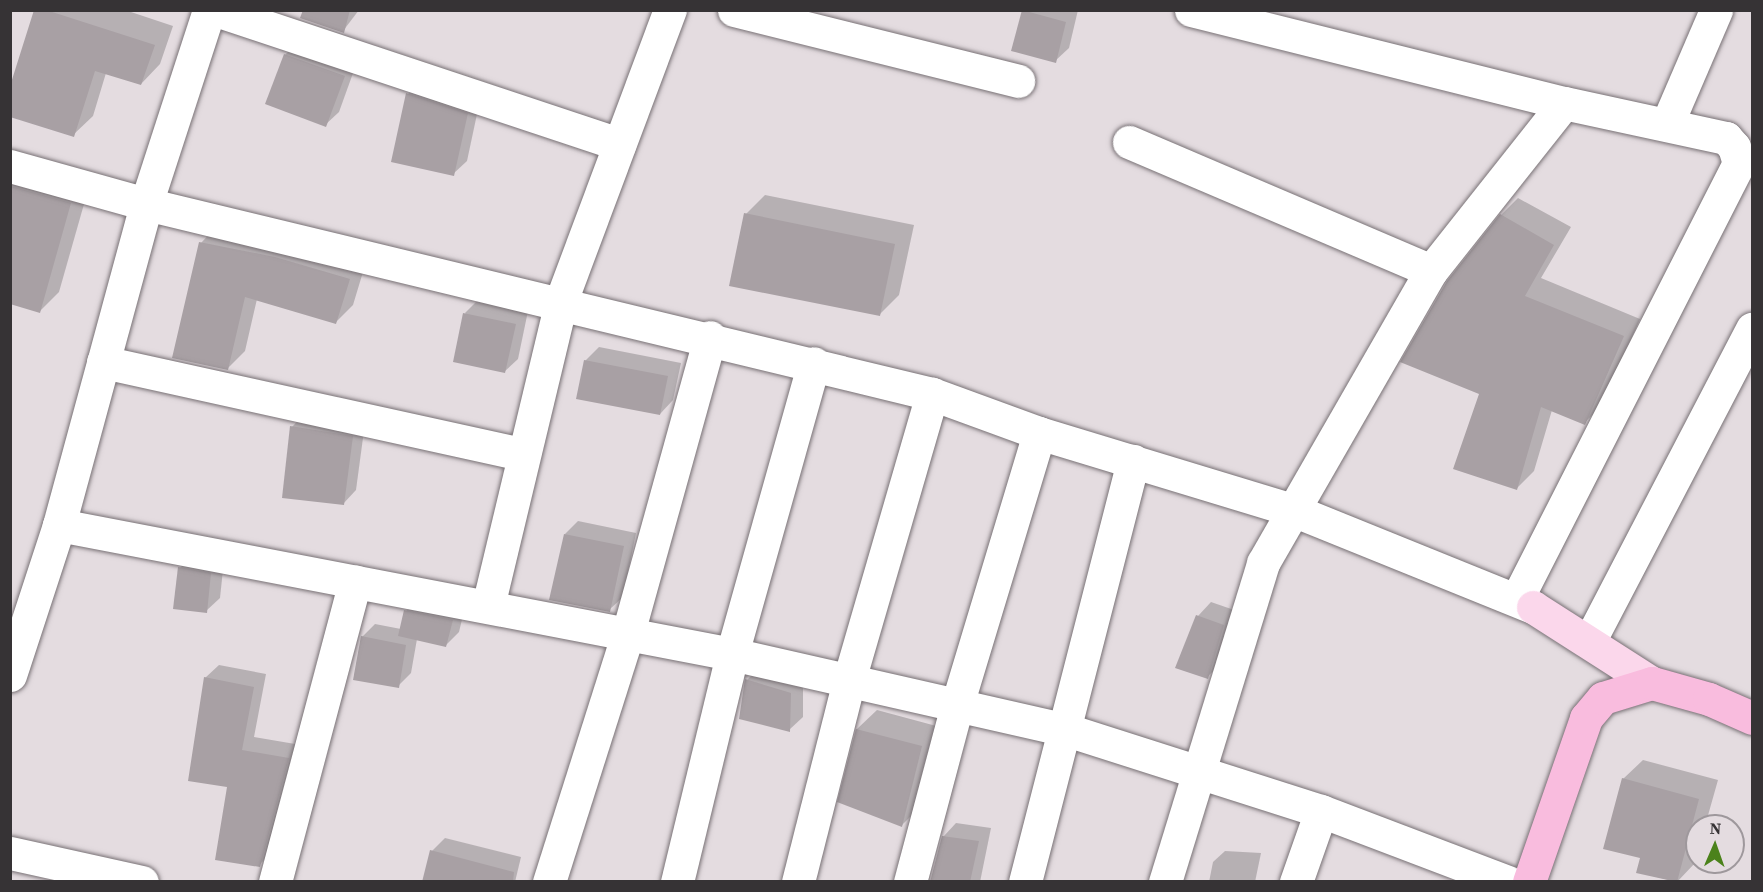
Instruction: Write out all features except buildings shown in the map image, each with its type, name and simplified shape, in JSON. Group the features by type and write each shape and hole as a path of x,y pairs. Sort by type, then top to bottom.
{"highway":[{"path":"1529,882 1586,718 1603,698 1652,683 1709,699 1752,718"}],"main road":[{"path":"1525,603 1579,634 1652,683"}],"street":[{"path":"11,672 58,525 146,204 209,10"},
{"path":"216,10 619,144"},
{"path":"734,10 1018,81"},
{"path":"10,166 146,204 710,337 932,394 1039,433 1295,511 1525,603 1739,163 1726,138 1564,103 1281,20 1191,10"},
{"path":"1667,124 1716,10"},
{"path":"488,606 522,454 561,302 669,11"},
{"path":"1165,882 1263,563 1295,511 1431,271 1564,103"},
{"path":"1129,142 1431,271"},
{"path":"1579,634 1752,330"},
{"path":"549,882 628,633 710,337"},
{"path":"103,362 522,454"},
{"path":"677,882 732,654 814,363"},
{"path":"798,882 849,680 932,394"},
{"path":"910,882 957,705 1039,433"},
{"path":"1025,882 1067,730 1133,461"},
{"path":"58,525 732,654 1067,730 1321,811 1508,882"},
{"path":"275,882 355,581"},
{"path":"1296,882 1321,811"},
{"path":"10,853 142,882"}]}
